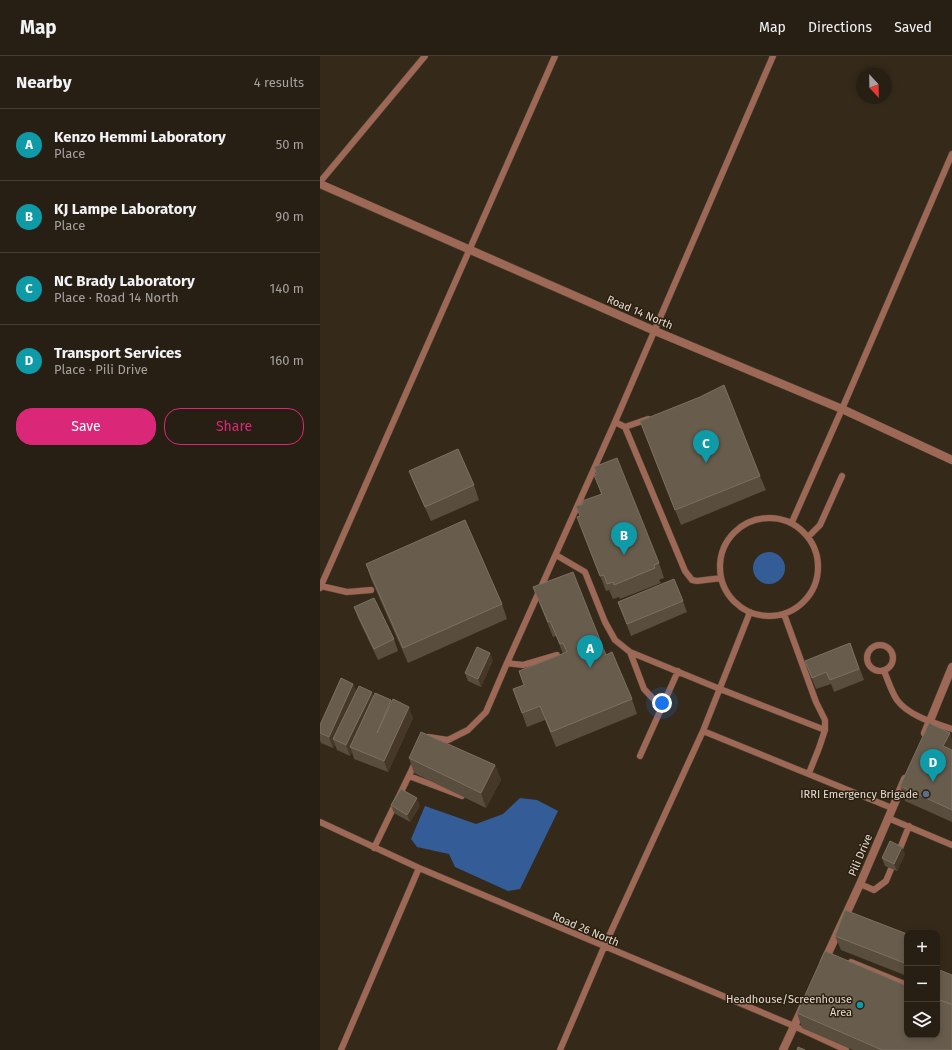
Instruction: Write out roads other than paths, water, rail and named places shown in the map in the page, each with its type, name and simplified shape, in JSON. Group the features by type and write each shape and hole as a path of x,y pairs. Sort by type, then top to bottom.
{"street":[{"name":"Road 14 North","path":"320,183 655,331 842,410 952,460"},
{"path":"920,743 952,669"},
{"name":"Pili Drive","path":"822,966 832,954 908,772"},
{"path":"783,1050 806,1000"}],"lane":[{"path":"320,183 425,56"},
{"path":"371,590 347,592 321,587 555,56"},
{"path":"425,743 428,737 448,740 468,730 486,712 655,331 773,56"},
{"path":"792,522 952,154"},
{"path":"625,427 655,417"},
{"path":"615,422 625,427 685,571 692,580 697,581 721,578"},
{"path":"809,536 820,525 842,476"},
{"path":"582,497 589,500"},
{"path":"777,517 792,522 809,536 818,558 819,566 817,582 810,596 798,607 784,614 767,616 750,612 737,604 727,592 721,578 720,562 724,547 733,533 745,523 760,518 777,517"},
{"path":"556,555 584,572 605,622 615,640 630,652 825,730"},
{"path":"560,1050 604,947 704,731 750,612"},
{"path":"784,614 816,702 825,720 825,730 809,773"},
{"path":"883,645 887,647 892,654 893,658 891,666 884,671 871,668 866,660 868,652 875,646 883,645"},
{"path":"630,652 644,689 661,707"},
{"path":"507,663 523,665 557,655"},
{"path":"640,756 678,671"},
{"path":"884,671 891,690 897,700 910,711 930,722 952,729"},
{"path":"704,731 892,808"},
{"path":"374,848 418,756"},
{"path":"409,776 462,796"},
{"path":"888,818 952,845"},
{"name":"Road 26 North","path":"320,822 419,868 794,1026 846,1050"},
{"path":"899,851 909,826"},
{"path":"341,1050 419,868"},
{"path":"860,884 874,890 886,881 891,869"},
{"path":"842,959 904,984"}],"water":[{"path":"769,552 780,557 785,568 780,579 769,584 758,579 753,568 758,557"},
{"path":"520,798 537,800 558,811 520,889 508,891 455,867 449,854 417,847 411,839 425,806 476,824 503,814"}],"place":[{"name":"NC Brady Laboratory","path":"706,463"},
{"name":"KJ Lampe Laboratory","path":"624,555"},
{"name":"Kenzo Hemmi Laboratory","path":"590,668"},
{"name":"Transport Services","path":"933,782"},
{"name":"IRRI Emergency Brigade","path":"926,794"},
{"name":"Headhouse/Screenhouse Area","path":"860,1005"}]}
